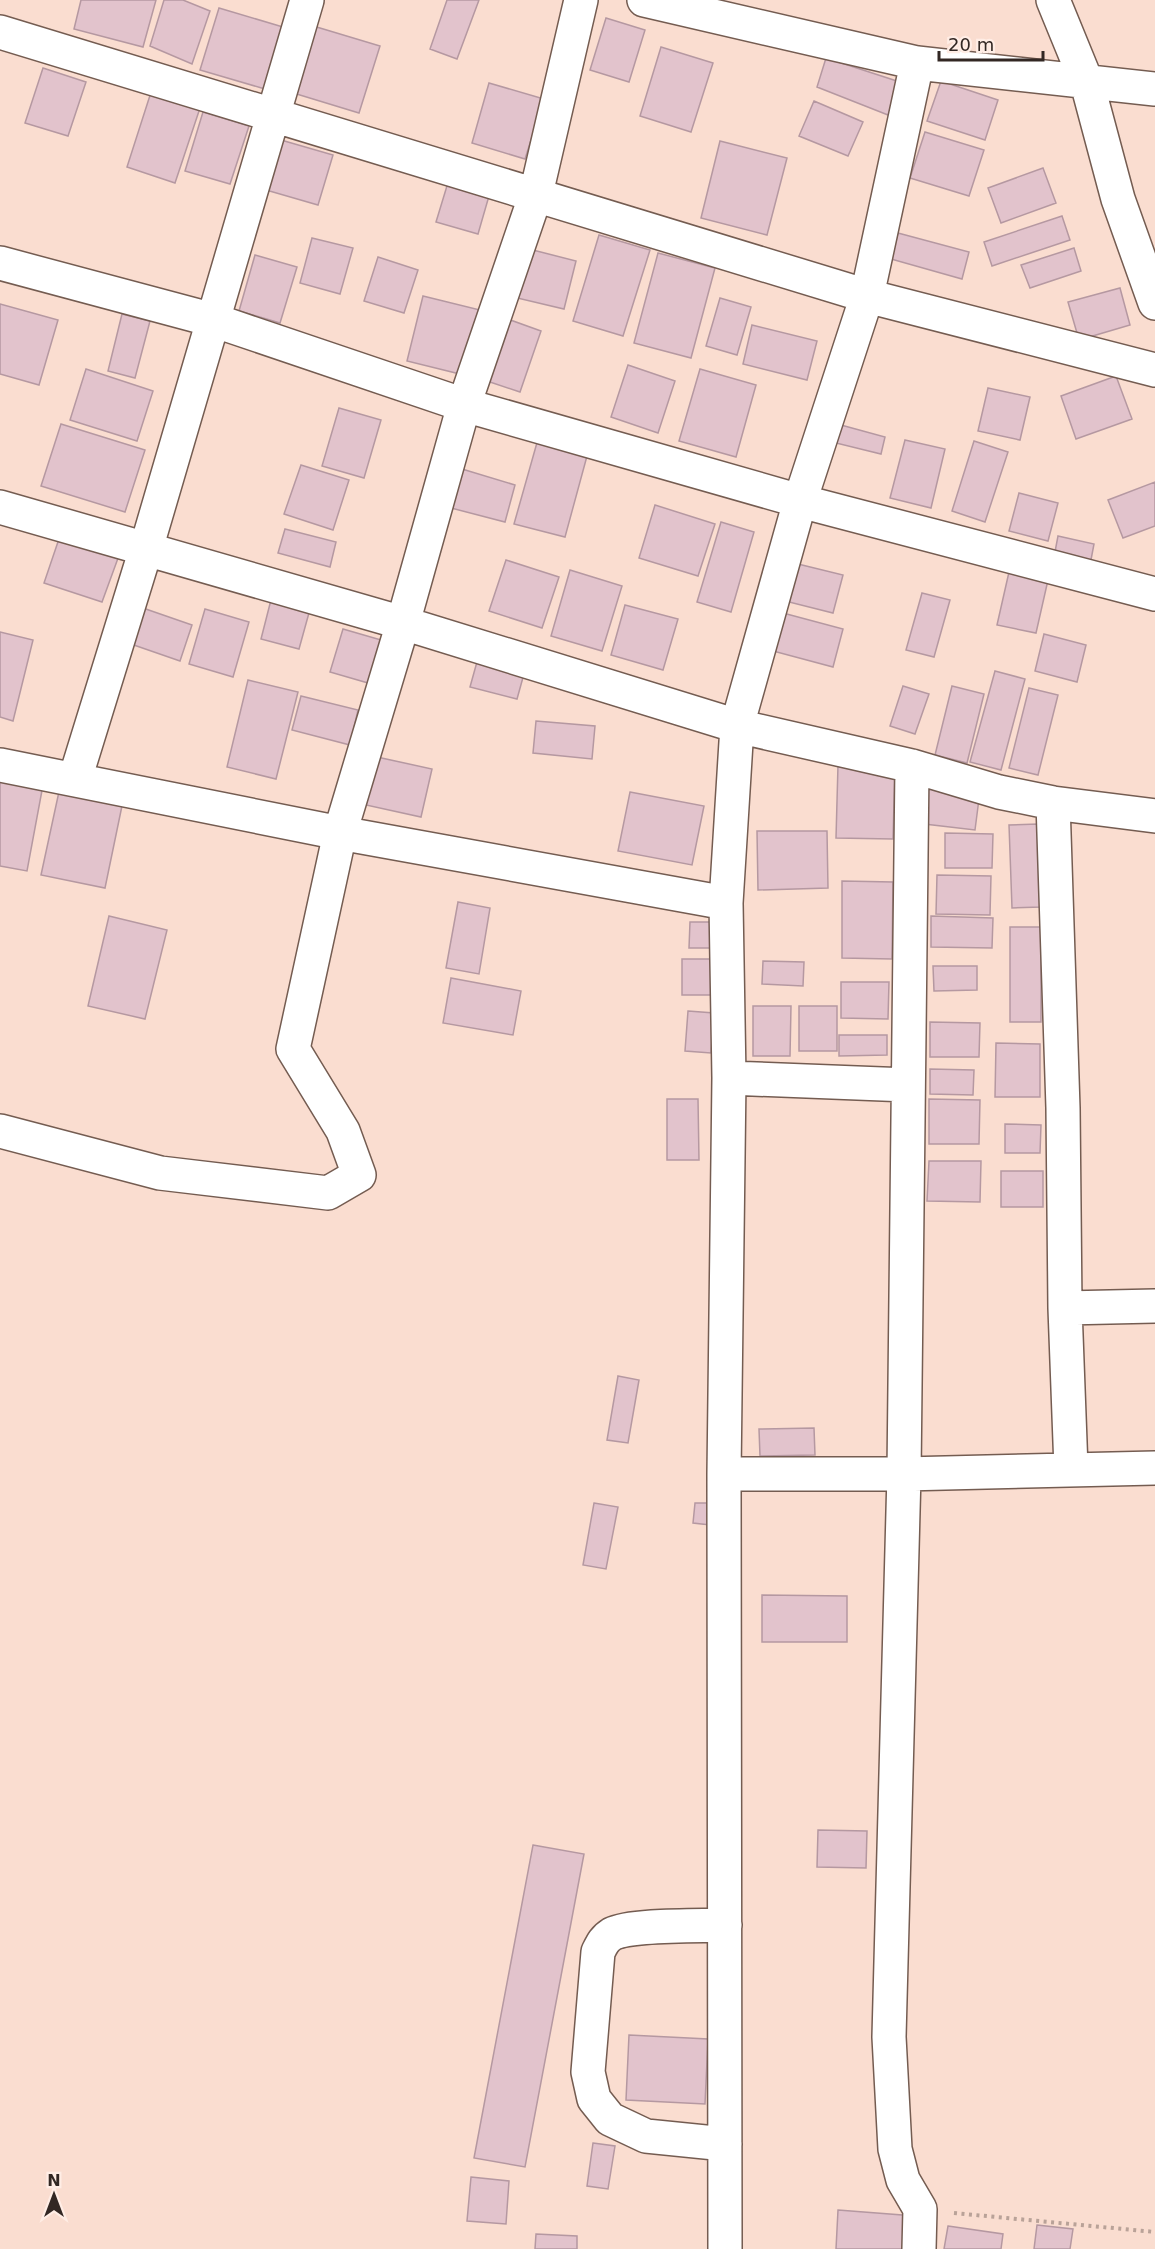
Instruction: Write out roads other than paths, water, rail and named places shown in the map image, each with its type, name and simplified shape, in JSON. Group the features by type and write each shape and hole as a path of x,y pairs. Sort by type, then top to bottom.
{"street":[{"path":"75,779 146,549 307,0"},
{"path":"0,1131 160,1173 328,1193 360,1174 343,1131 293,1050 340,833 404,623 464,405 536,194 581,0"},
{"path":"644,0 916,63 1155,89"},
{"path":"1053,0 1087,83 1118,199 1155,303"},
{"path":"0,32 867,296 1155,370"},
{"path":"725,2249 724,1474 729,1078 726,903 737,726 800,501 867,296 916,63"},
{"path":"0,263 213,320 464,405 800,501 1155,594"},
{"path":"0,507 404,623 737,726 912,766 999,792 1053,803 1155,816"},
{"path":"0,765 340,833 726,903"},
{"path":"912,766 904,1474 889,2037 895,2149 903,2180 920,2209 919,2249"},
{"path":"1053,803 1071,1469"},
{"path":"729,1078 908,1085"},
{"path":"1065,1308 1155,1306"},
{"path":"724,1474 904,1474 1155,1468"},
{"path":"725,1925 629,1929 603,1940 598,1952 588,2072 594,2099 610,2119 646,2136 725,2144"}]}
